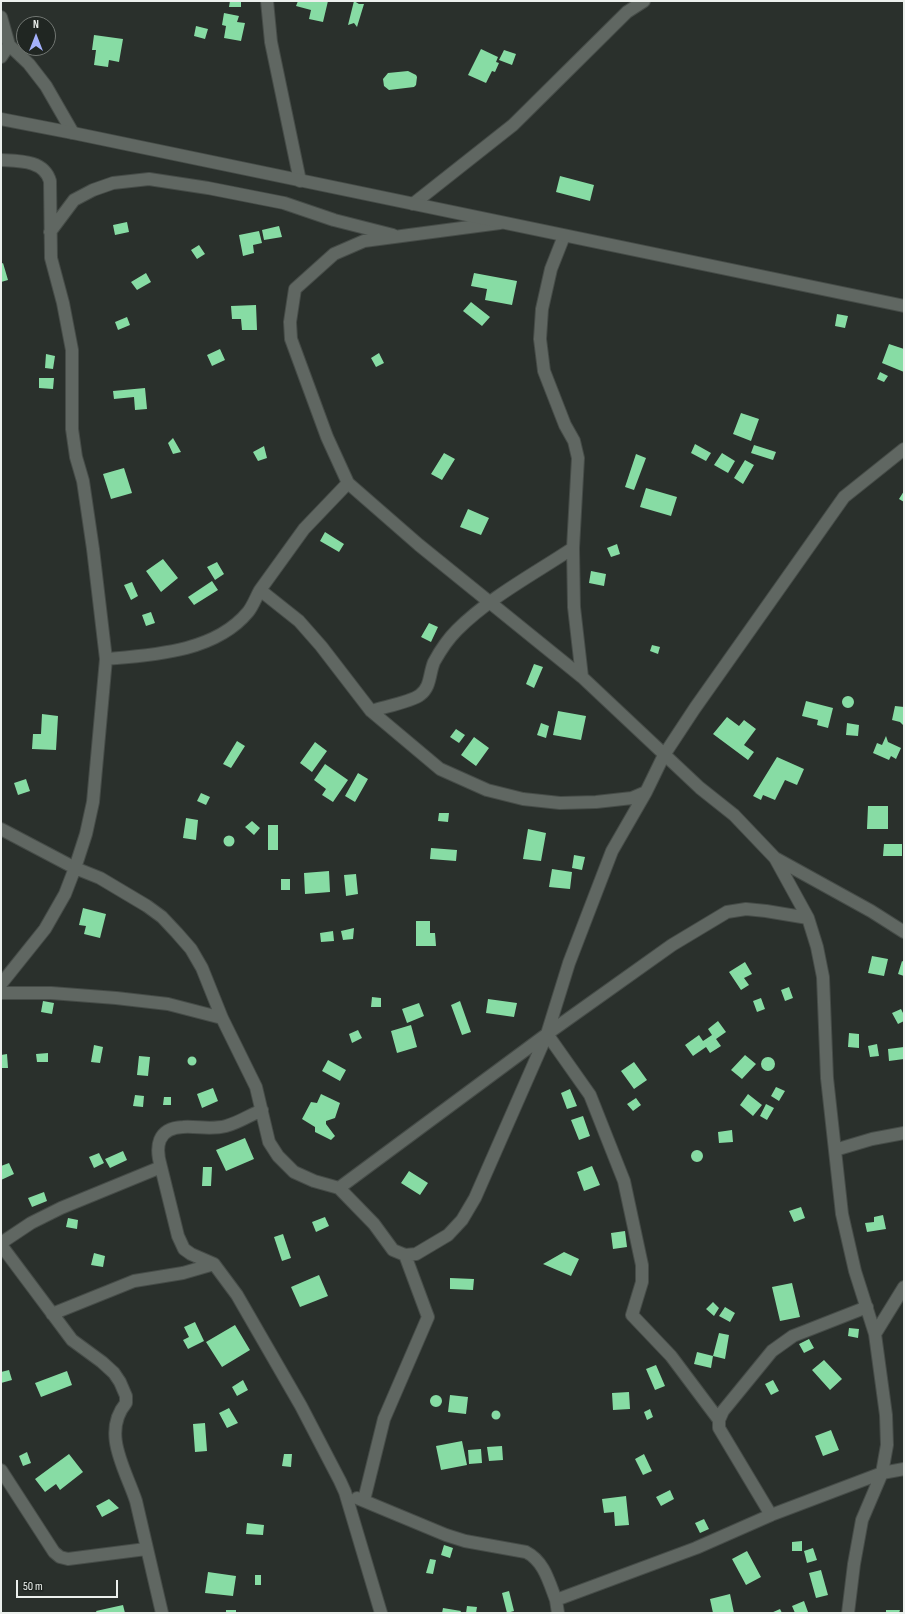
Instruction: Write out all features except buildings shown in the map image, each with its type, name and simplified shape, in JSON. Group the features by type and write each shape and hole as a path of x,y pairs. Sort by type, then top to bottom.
{"street":[{"path":"267,1 271,42 300,181"},
{"path":"413,204 513,125 628,12 644,1"},
{"path":"1,17 9,45 29,64 46,86 73,133"},
{"path":"1,57 9,45"},
{"path":"1,119 904,306"},
{"path":"1,160 36,164 46,172 50,181 51,258 63,303 72,350 72,429 76,457 83,481 106,659 93,802 86,834 65,894 45,929 1,984"},
{"path":"50,232 74,200 93,190 113,183 149,180 208,188 284,203 334,220 398,236"},
{"path":"502,222 364,242 334,254 295,289 290,322 291,339 327,437 348,483 419,545 582,677 700,788 734,815 775,858 808,918 817,947 823,976 827,1078 842,1214 855,1271 875,1334 886,1415 887,1445 882,1473 862,1520 854,1564 848,1613"},
{"path":"564,236 551,269 542,309 540,339 544,371 565,425 574,441 578,458 573,548 574,607 582,677"},
{"path":"1,829 75,868 100,878 147,906 162,917 190,949 202,968 222,1018 256,1087 269,1142 278,1156 294,1172 314,1181 339,1188 374,1224 393,1250 405,1255 416,1254 448,1235 462,1220 475,1198 547,1034 569,963 612,851 646,792 664,755 695,708 844,497 904,450"},
{"path":"106,659 172,652 194,646 225,633 238,623 249,611 260,590 304,529 348,483"},
{"path":"371,710 414,699 420,695 428,687 434,663 443,646 456,630 489,602 573,548"},
{"path":"260,590 299,621 321,646 371,710 440,769 487,790 523,799 560,803 596,802 632,798 646,792"},
{"path":"775,858 871,911 904,932"},
{"path":"339,1188 547,1034 672,945 727,912 753,910 808,918"},
{"path":"1,993 51,993 116,998 168,1004 222,1018"},
{"path":"547,1034 590,1095 624,1181 642,1265 642,1282 632,1315 671,1356 719,1420"},
{"path":"262,1110 226,1126 211,1128 182,1127 171,1130 162,1136 157,1145 158,1156 178,1236 184,1249 190,1254 214,1264 238,1295 297,1399 345,1492 381,1613"},
{"path":"835,1150 872,1139 904,1132"},
{"path":"161,1167 61,1208 31,1223 1,1244 72,1340 102,1362 120,1382 126,1396 126,1403 119,1412 115,1428 116,1443 120,1462 131,1485 136,1501 162,1613"},
{"path":"364,1500 384,1419 428,1317 405,1255"},
{"path":"52,1314 134,1281 183,1273 214,1264"},
{"path":"875,1334 904,1288"},
{"path":"771,1515 719,1428 719,1420 723,1411 730,1400 772,1351 793,1336 867,1306"},
{"path":"556,1600 696,1548 771,1515 882,1473 904,1469"},
{"path":"1,1470 54,1552 60,1557 68,1560 146,1549"},
{"path":"345,1492 446,1535 465,1541 526,1552 534,1556 542,1565 556,1600 558,1613"}]}
